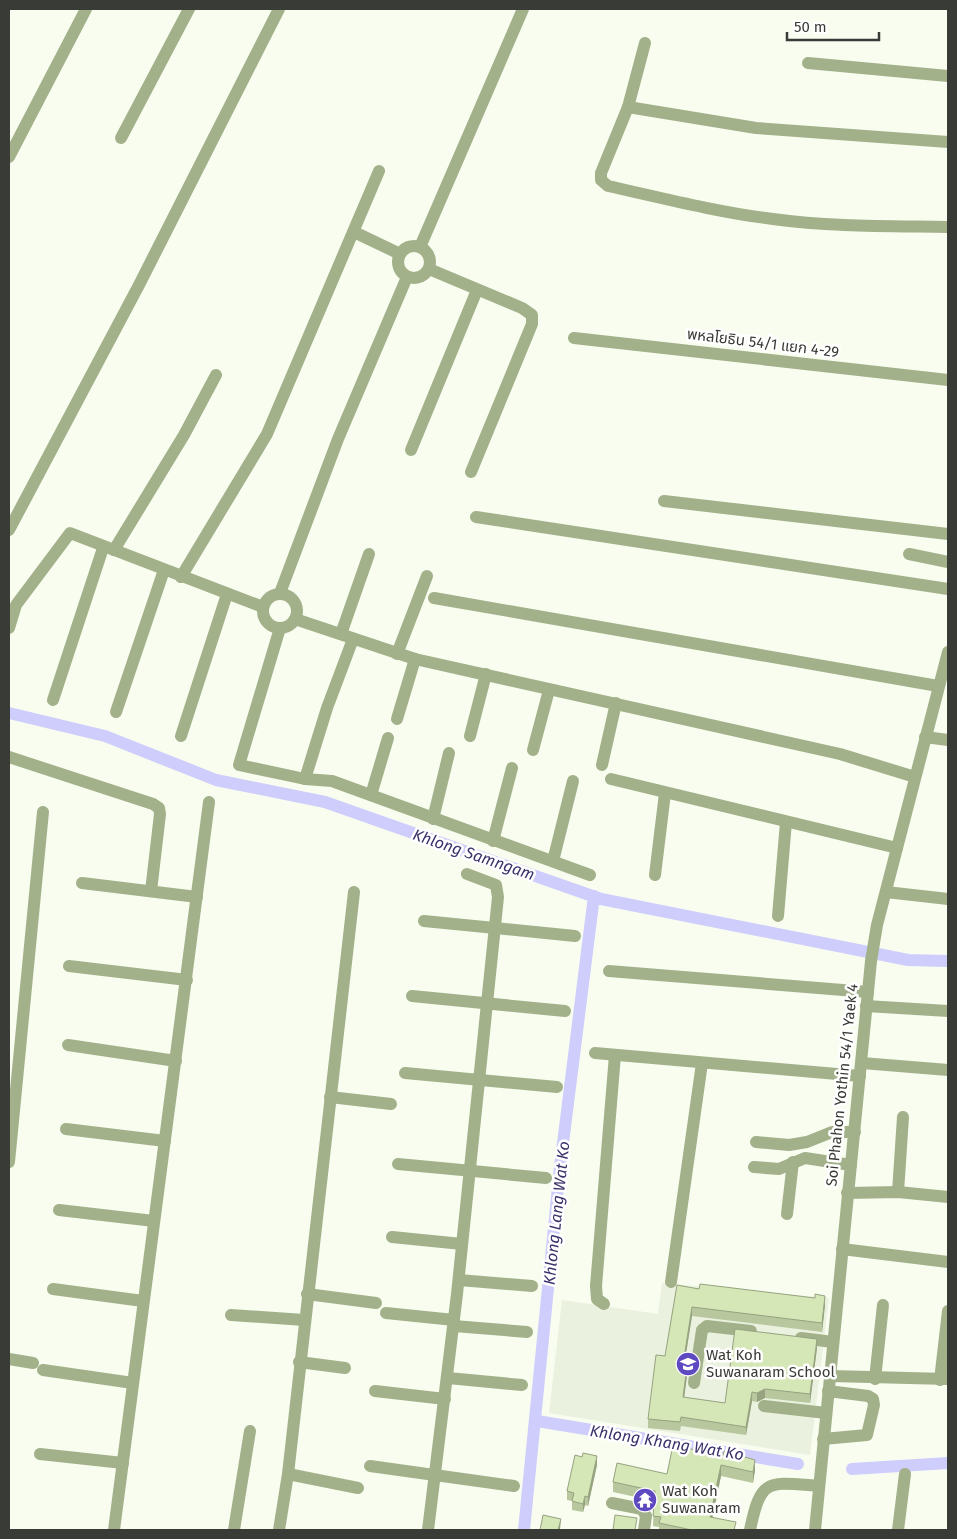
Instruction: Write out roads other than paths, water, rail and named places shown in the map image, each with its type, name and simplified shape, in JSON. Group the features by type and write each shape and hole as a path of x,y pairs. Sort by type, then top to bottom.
{"street":[{"path":"9,157 86,9"},
{"path":"121,138 189,9"},
{"path":"9,530 139,285 279,9"},
{"path":"420,248 523,9"},
{"path":"644,43 628,107 601,173 601,180 608,186 679,202 772,219 853,226 948,227"},
{"path":"808,63 948,76"},
{"path":"628,107 756,128 948,142"},
{"path":"181,577 267,434 379,170"},
{"path":"354,232 400,254"},
{"path":"409,247 420,248 428,254 428,269 422,277 407,277 402,274 398,264 400,254 409,247"},
{"path":"428,269 522,308 532,315 532,324 471,472"},
{"path":"280,593 338,439 407,277"},
{"path":"411,450 476,290"},
{"name":"พหลโยธิน 54/1 แยก 4-29","path":"574,338 948,380"},
{"path":"53,700 109,549 184,435 216,375"},
{"path":"664,501 948,534"},
{"path":"476,517 948,589"},
{"path":"9,628 16,605 70,533 181,577 264,607"},
{"path":"341,634 369,554"},
{"path":"909,554 948,562"},
{"path":"116,712 164,570"},
{"path":"398,654 427,576"},
{"path":"280,593 288,595 295,602 297,610 295,619 289,626 280,628 272,626 265,620 264,607 271,596 280,593"},
{"path":"181,736 228,594"},
{"path":"434,598 938,686"},
{"path":"295,619 415,659 840,754 915,776"},
{"path":"280,628 239,765 305,779 332,781 590,875"},
{"path":"305,779 327,708 353,639"},
{"name":"Soi Phahon Yothin 54/1 Yaek 4","path":"814,1530 871,960 877,926 948,652"},
{"path":"397,719 415,659"},
{"path":"470,736 486,674"},
{"path":"533,750 549,690"},
{"path":"602,765 616,703"},
{"path":"925,737 948,740"},
{"path":"370,795 388,738"},
{"path":"433,819 449,753"},
{"path":"9,757 153,804 159,808 160,814 150,891"},
{"path":"493,840 512,768"},
{"path":"611,778 665,793 897,848"},
{"path":"553,861 573,781"},
{"path":"654,875 665,793"},
{"path":"114,1530 209,802"},
{"path":"9,1162 43,812"},
{"path":"778,916 786,822"},
{"path":"428,1530 437,1474 459,1280 498,897 496,886 467,874"},
{"path":"82,883 197,897"},
{"path":"280,1530 354,892"},
{"path":"886,892 948,899"},
{"path":"424,921 575,936"},
{"path":"69,966 187,980"},
{"path":"608,971 868,992"},
{"path":"412,996 565,1011"},
{"path":"866,1006 948,1011"},
{"path":"68,1045 176,1061"},
{"path":"595,1053 860,1076"},
{"path":"604,1304 597,1299 596,1286 615,1055"},
{"path":"671,1282 702,1062"},
{"path":"862,1063 948,1070"},
{"path":"405,1073 557,1087"},
{"path":"330,1096 391,1104"},
{"path":"898,1192 903,1117"},
{"path":"66,1129 165,1141"},
{"path":"756,1142 789,1145 807,1142 832,1132 854,1132"},
{"path":"754,1167 779,1169 805,1158 851,1165"},
{"path":"787,1214 793,1162"},
{"path":"398,1164 546,1178"},
{"path":"847,1193 898,1192 948,1197"},
{"path":"59,1210 154,1221"},
{"path":"392,1237 462,1244"},
{"path":"842,1249 948,1262"},
{"path":"459,1280 532,1286"},
{"path":"53,1289 143,1301"},
{"path":"307,1294 376,1303"},
{"path":"875,1379 883,1305"},
{"path":"830,1376 944,1380 948,1311"},
{"path":"386,1313 527,1332"},
{"path":"231,1315 304,1320"},
{"path":"694,1383 701,1335 707,1326 765,1333"},
{"path":"785,1336 833,1342"},
{"path":"9,1359 133,1384"},
{"path":"299,1362 345,1368"},
{"path":"448,1378 522,1385"},
{"path":"375,1391 445,1399"},
{"path":"824,1439 867,1435 874,1404 873,1399 868,1396 828,1391"},
{"path":"764,1406 826,1413"},
{"path":"234,1530 250,1431"},
{"path":"40,1454 123,1462"},
{"path":"370,1466 514,1486"},
{"path":"288,1474 358,1488"},
{"path":"898,1530 906,1474"},
{"path":"750,1530 756,1503 761,1492 769,1486 781,1483 819,1486"},
{"path":"612,1503 642,1509 646,1516 644,1530"}],"waterway":[{"name":"Khlong Samngam","path":"9,713 105,736 216,780 325,802 601,899 908,960 948,961"},
{"name":"Khlong Lang Wat Ko","path":"524,1530 560,1167 594,896"},
{"name":"Khlong Khang Wat Ko","path":"537,1421 798,1464"},
{"name":"Khlong Khang Wat Ko","path":"852,1469 948,1463"}],"place":[{"name":"Wat Koh Suwanaram School","path":"688,1364"},
{"name":"Wat Koh Suwanaram","path":"645,1500"}]}
